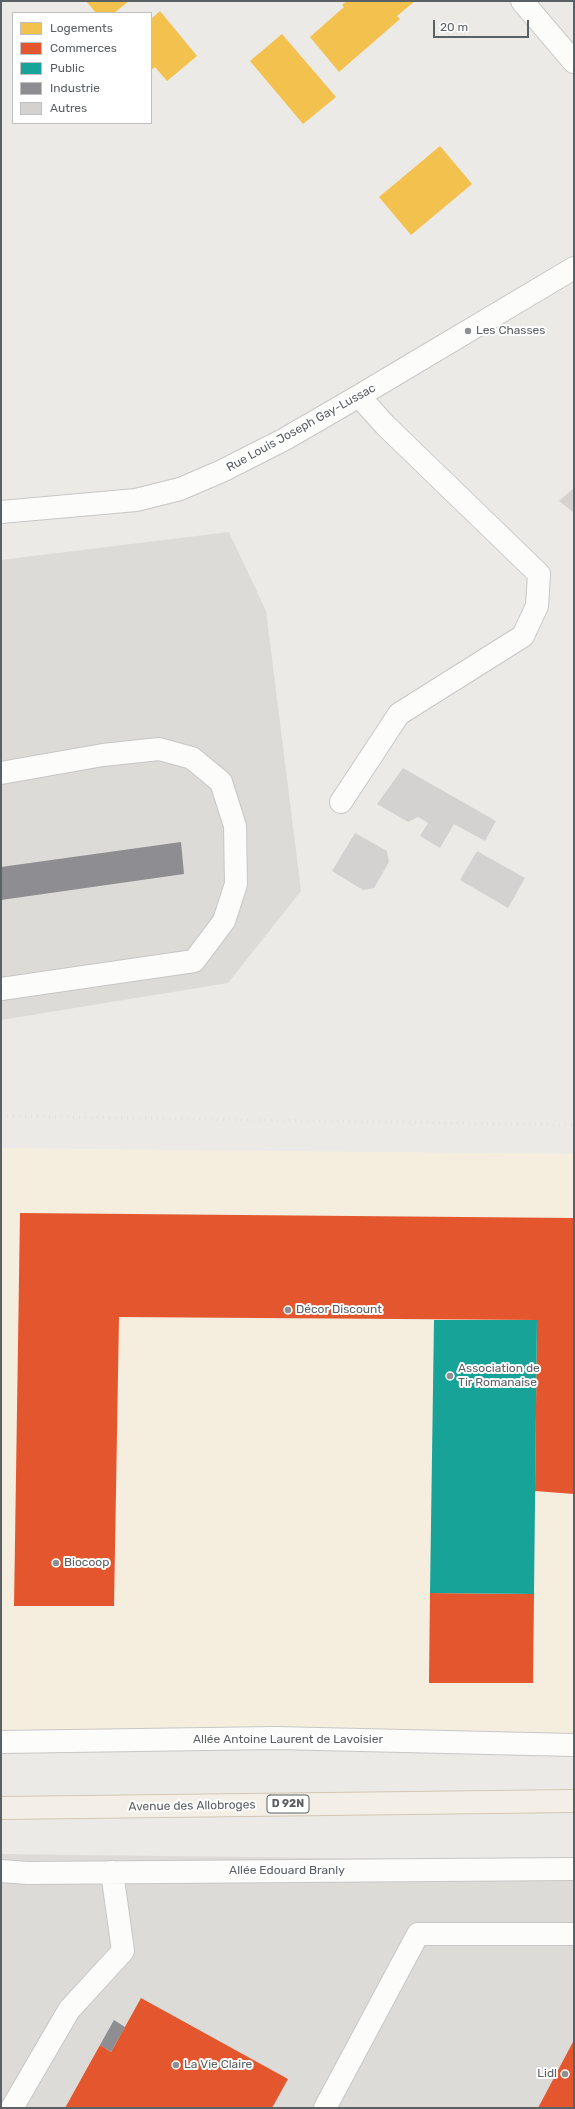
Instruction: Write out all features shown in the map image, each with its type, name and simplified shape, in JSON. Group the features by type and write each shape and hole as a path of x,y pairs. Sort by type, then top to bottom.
{"main road":[{"name":"Avenue des Allobroges","path":"1,1808 574,1801"}],"street":[{"path":"522,1 574,62"},
{"name":"Rue Louis Joseph Gay-Lussac","path":"1,512 136,500 180,489 222,471 285,439 574,268"},
{"path":"341,802 398,714 523,636 537,606 538,574 385,425 359,396"},
{"path":"1,773 103,755 159,749 192,758 221,782 235,826 236,884 224,921 194,961 1,989"},
{"name":"Allée Antoine Laurent de Lavoisier","path":"1,1742 276,1738 574,1745"},
{"name":"Allée Edouard Branly","path":"1,1871 28,1873 574,1870"},
{"path":"12,2108 68,2010 123,1951 112,1872"},
{"path":"325,2108 418,1934 574,1934"}],"shaded area":[{"path":"229,532 266,611 301,891 228,983 1,1020 1,560"},
{"path":"1,1148 574,1154 574,1733 1,1738"},
{"path":"1,1854 574,1861 574,2108 1,2108"}],"building: Logements":[{"path":"86,1 129,1 115,12 95,12"},
{"path":"347,1 415,1 397,16 400,19 339,72 310,37 344,7 342,5"},
{"path":"160,11 197,56 167,81 155,67 152,69 152,18"},
{"path":"282,34 336,97 303,124 250,61"},
{"path":"440,146 472,184 411,235 379,197"}],"building: Commerces":[{"path":"20,1213 574,1218 574,1494 535,1491 537,1320 119,1317 114,1606 14,1606"},
{"path":"430,1593 534,1594 533,1683 429,1683"},
{"name":"La Vie Claire","path":"141,1998 288,2079 272,2108 65,2108 100,2045 111,2052"},
{"name":"Lidl","path":"574,2040 574,2108 538,2108"}],"building: Public":[{"path":"434,1320 537,1320 534,1594 430,1593"}],"building: Industrie":[{"path":"181,842 184,874 1,900 1,867"},
{"path":"114,2020 125,2027 111,2052 100,2045"}],"building: Autres":[{"path":"574,488 574,513 559,501"},
{"path":"403,768 496,821 485,841 454,824 440,848 420,836 428,823 418,817 408,822 377,804"},
{"path":"355,833 387,851 389,862 374,888 363,890 332,871"},
{"path":"477,851 525,878 508,908 460,880"}],"railway":[{"path":"1,1116 574,1125"}],"place":[{"name":"Les Chasses","path":"468,331"},
{"name":"Décor Discount","path":"288,1310"},
{"name":"Association de Tir Romanaise","path":"450,1376"},
{"name":"Biocoop","path":"56,1563"},
{"name":"La Vie Claire","path":"176,2065"},
{"name":"Lidl","path":"565,2074"}]}
